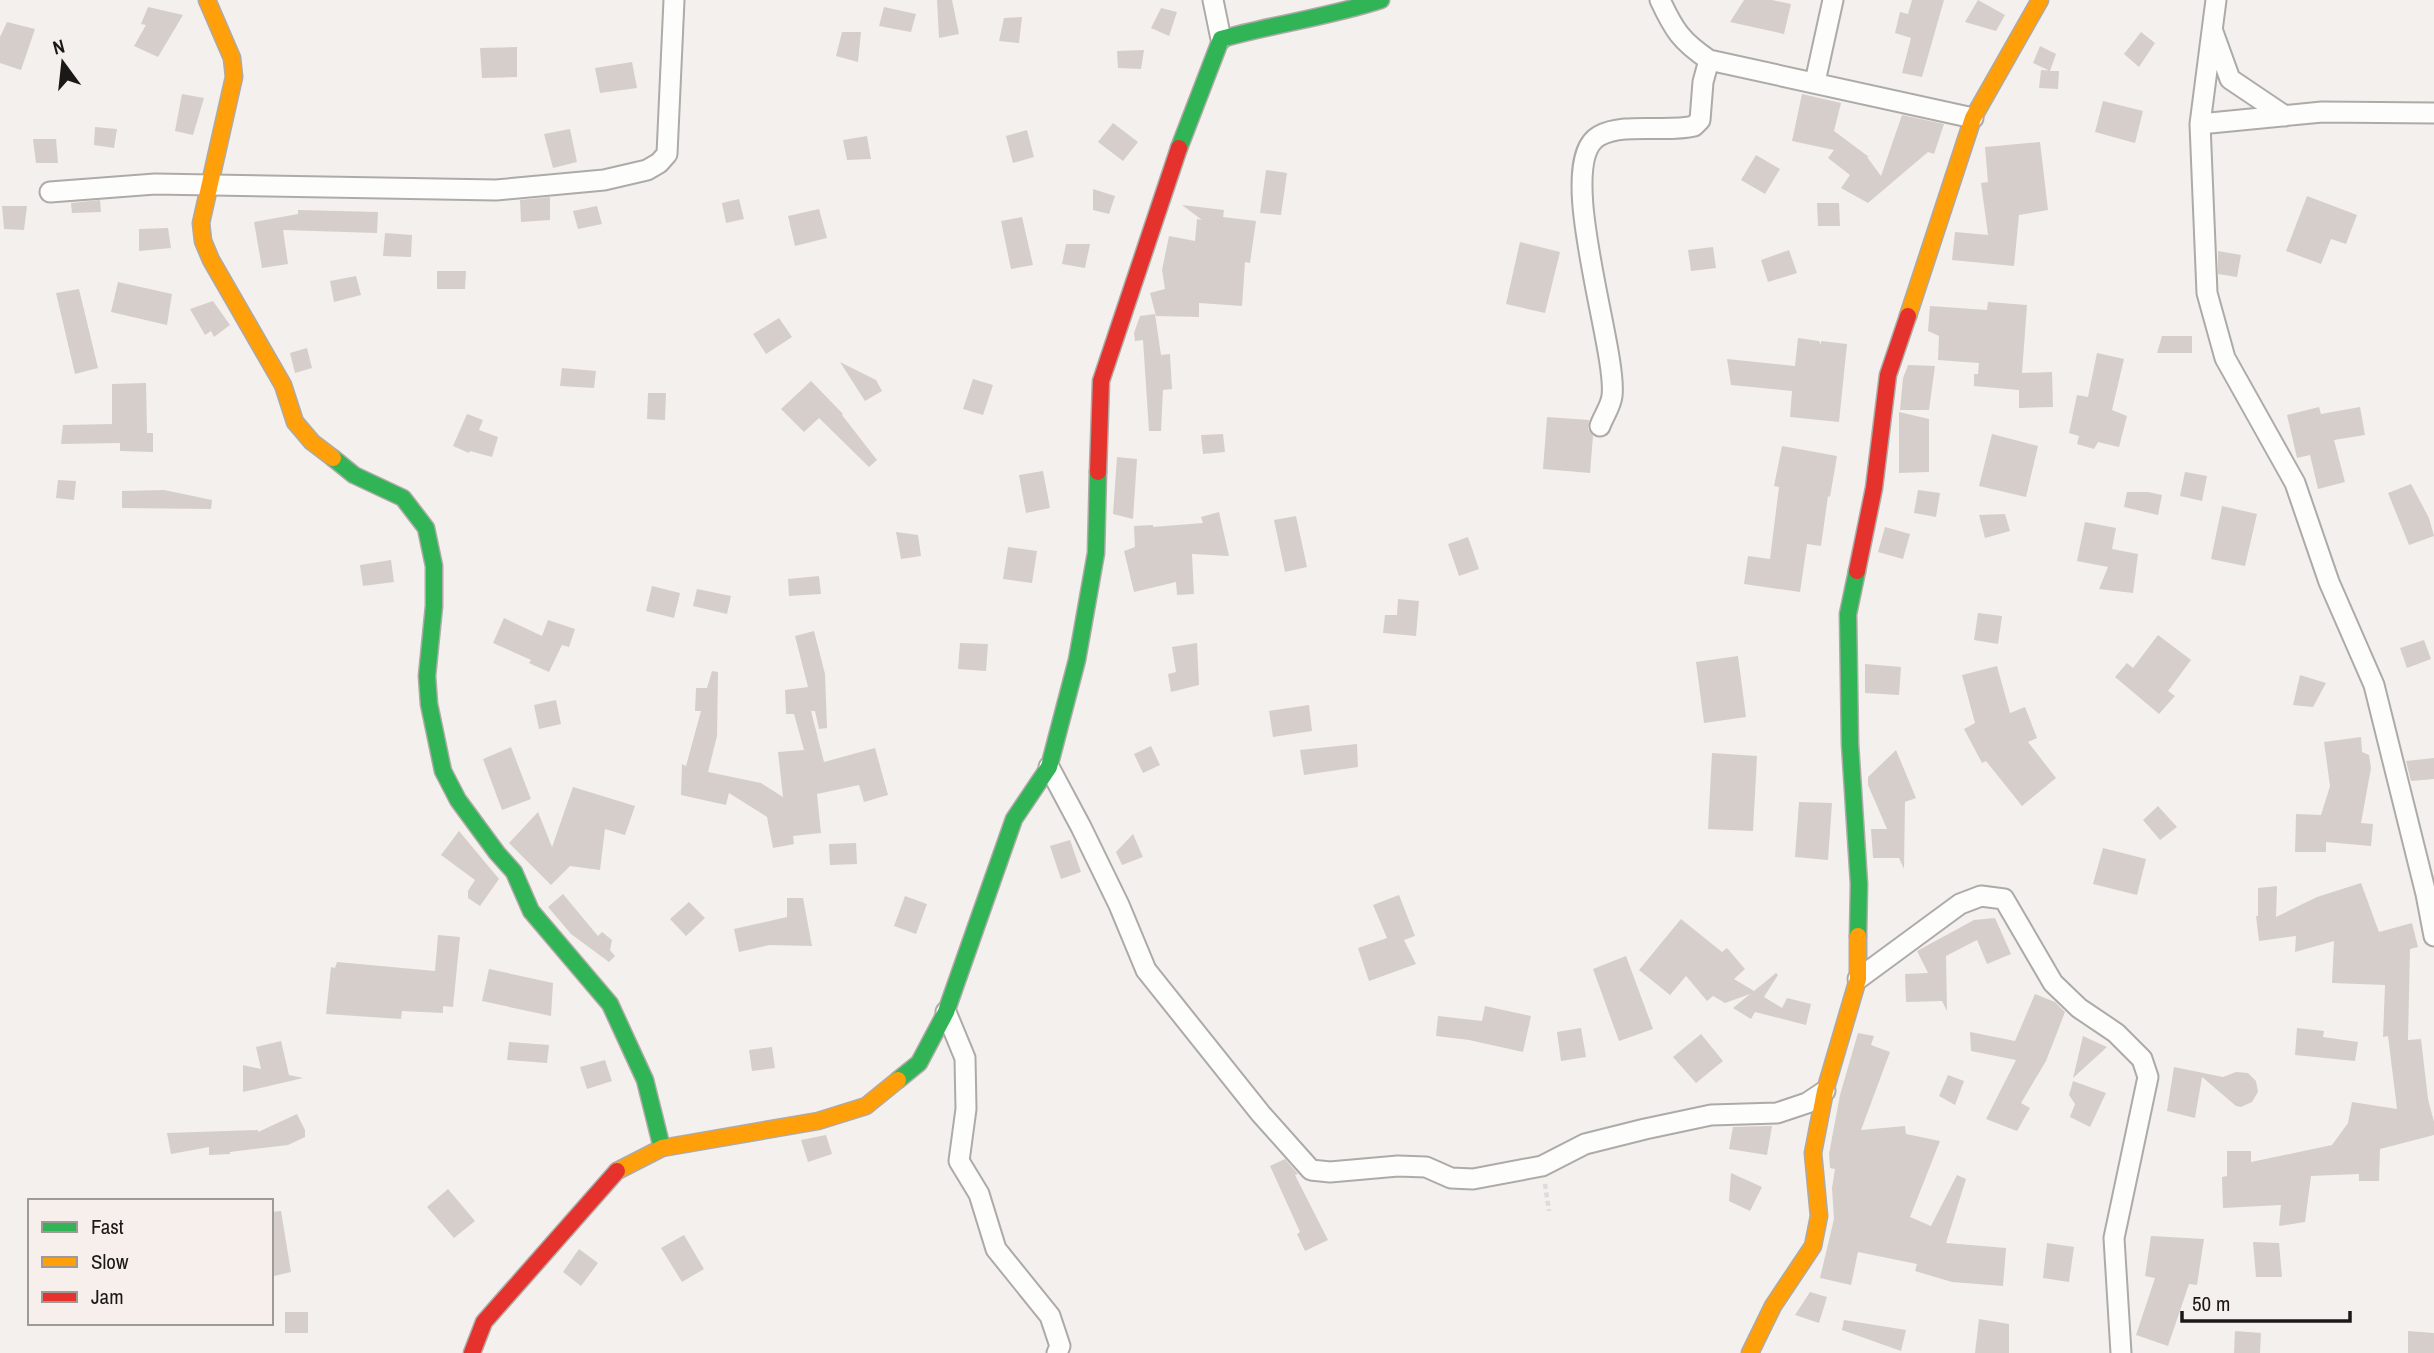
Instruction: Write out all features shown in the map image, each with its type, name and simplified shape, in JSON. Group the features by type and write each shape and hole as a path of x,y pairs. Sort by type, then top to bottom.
{"street":[{"path":"207,0 232,58 234,77 201,223 203,241 211,260 283,385 295,422 312,442 354,475 403,498 426,528 434,566 434,606 427,676 429,704 443,771 458,800 514,872 531,911 610,1004 645,1080 662,1148"},
{"path":"50,192 155,184 496,190 604,180 647,170 667,154 674,0"},
{"path":"472,1353 484,1322 619,1169 662,1148 818,1121 866,1106 919,1063 947,1012 1014,819 1049,767 1077,660 1096,553 1101,464 1101,381 1182,139 1222,39 1213,0"},
{"path":"1222,39 1262,27 1357,8 1381,0"},
{"path":"1660,0 1675,32 1709,60 1973,117"},
{"path":"1815,82 1833,0"},
{"path":"1749,1353 1773,1306 1813,1245 1819,1216 1813,1153 1825,1091 1858,979 1859,884 1850,744 1848,614 1874,488 1888,375 1973,117 2040,0"},
{"path":"2216,0 2200,124 2207,293 2225,358 2295,483 2329,582 2374,685 2434,936"},
{"path":"2211,27 2230,79 2285,116"},
{"path":"1600,426 1612,397 1608,354 1586,244 1583,183 1590,142 1615,131 1694,126 1700,120 1703,82 1709,60"},
{"path":"2200,124 2322,112 2434,113"},
{"path":"1049,767 1108,883 1146,970 1252,1104 1311,1170 1330,1172 1398,1166 1426,1167 1451,1178 1473,1179 1542,1166 1585,1144 1658,1126 1711,1115 1777,1113 1807,1102 1825,1091"},
{"path":"1858,979 1960,904 1981,895 2004,899 2053,983 2079,1008 2116,1033 2142,1059 2148,1077 2147,1086 2114,1238 2121,1353"},
{"path":"947,1012 965,1058 966,1109 959,1161 979,1194 996,1249 1050,1316 1060,1346 1057,1353"}],"building":[{"path":"937,0 952,0 959,34 939,38"},
{"path":"1744,0 1772,0 1791,4 1784,34 1730,22"},
{"path":"1912,0 1944,0 1922,77 1902,73 1911,38 1895,33 1900,12 1908,14"},
{"path":"1978,0 2005,15 1996,31 1965,22"},
{"path":"148,7 183,15 158,57 134,46 146,25 141,24"},
{"path":"884,7 916,14 911,32 879,26"},
{"path":"1161,8 1177,12 1169,36 1151,28"},
{"path":"1022,17 1019,43 999,41 1004,18"},
{"path":"7,22 35,29 21,70 0,63 0,37"},
{"path":"842,32 861,32 858,62 836,56"},
{"path":"2141,32 2155,43 2139,67 2124,54"},
{"path":"2040,46 2056,54 2050,71 2033,63"},
{"path":"517,47 517,77 482,78 480,48"},
{"path":"1144,50 1141,69 1118,68 1117,51"},
{"path":"632,62 637,88 600,93 595,68"},
{"path":"2041,70 2059,71 2058,89 2039,88"},
{"path":"182,94 204,98 193,135 175,131"},
{"path":"1802,94 1841,103 1834,131 1869,157 1881,176 1902,115 1944,124 1934,154 1928,152 1868,203 1841,188 1850,175 1828,158 1834,150 1792,141"},
{"path":"2103,101 2143,111 2135,143 2095,132"},
{"path":"1113,123 1138,142 1123,161 1098,142"},
{"path":"95,127 117,129 114,148 94,145"},
{"path":"570,129 577,162 553,168 544,134"},
{"path":"1027,130 1034,157 1013,163 1006,136"},
{"path":"867,136 871,159 847,160 843,140"},
{"path":"33,139 56,139 58,163 36,163"},
{"path":"2040,142 2048,210 2019,215 2014,266 1952,260 1955,232 1988,235 1981,183 1988,182 1985,147"},
{"path":"1756,155 1780,169 1765,194 1741,180"},
{"path":"1266,170 1287,173 1281,215 1260,213"},
{"path":"1093,189 1115,196 1109,214 1093,210"},
{"path":"2307,196 2357,215 2346,244 2331,239 2321,264 2286,251"},
{"path":"550,197 550,220 521,222 520,200"},
{"path":"739,199 744,219 726,223 722,203"},
{"path":"100,200 101,212 72,213 71,203"},
{"path":"1817,203 1839,203 1840,226 1818,226"},
{"path":"1182,205 1224,210 1223,217 1256,221 1250,263 1245,262 1242,306 1199,303 1199,317 1156,316 1150,293 1165,289 1162,270 1169,236 1195,241 1197,219 1202,220"},
{"path":"2,206 27,206 24,230 4,229"},
{"path":"597,206 602,224 578,229 573,211"},
{"path":"819,209 827,238 795,246 788,216"},
{"path":"298,210 378,212 377,233 283,230 288,264 262,268 254,222 298,214"},
{"path":"1022,217 1033,265 1011,269 1001,221"},
{"path":"168,228 171,248 139,251 139,229"},
{"path":"385,233 412,235 411,257 383,256"},
{"path":"1520,242 1560,252 1545,313 1506,304"},
{"path":"1066,244 1090,244 1085,268 1062,264"},
{"path":"1713,247 1716,268 1691,271 1688,250"},
{"path":"1789,250 1797,273 1768,282 1761,260"},
{"path":"2218,251 2241,255 2237,277 2218,274"},
{"path":"437,271 466,271 465,289 437,289"},
{"path":"356,276 361,295 334,302 330,281"},
{"path":"118,282 172,294 167,325 111,312"},
{"path":"79,289 98,368 75,374 56,293"},
{"path":"213,301 230,325 214,337 211,331 205,335 190,309"},
{"path":"1988,302 2027,305 2022,373 2052,372 2053,407 2019,408 2019,390 1974,386 1974,374 1978,374 1979,363 1938,360 1939,336 1928,331 1930,306 1987,310"},
{"path":"1155,314 1161,355 1170,354 1172,389 1163,390 1161,431 1149,431 1143,340 1135,341 1134,333 1140,316"},
{"path":"779,318 792,337 766,354 753,334"},
{"path":"2162,336 2192,336 2192,353 2157,353"},
{"path":"1798,338 1819,341 1821,345 1821,341 1847,344 1839,422 1790,417 1792,391 1731,385 1727,359 1795,366"},
{"path":"307,348 312,368 295,373 290,353"},
{"path":"2097,353 2124,359 2112,410 2127,416 2119,447 2098,442 2094,449 2077,444 2079,436 2069,433 2077,395 2088,397"},
{"path":"840,362 876,380 882,391 865,401"},
{"path":"1908,365 1935,366 1929,410 1900,410 1903,378"},
{"path":"562,368 596,371 594,388 560,386"},
{"path":"973,379 993,385 983,415 963,409"},
{"path":"811,381 843,414 877,460 869,467 819,418 804,432 781,409"},
{"path":"146,383 147,433 153,433 153,452 120,451 120,443 61,444 63,425 112,424 112,384"},
{"path":"648,393 666,393 665,420 647,419"},
{"path":"2319,407 2321,414 2360,407 2365,435 2334,440 2345,482 2318,489 2310,455 2297,458 2287,415"},
{"path":"1899,412 1929,419 1929,472 1899,473"},
{"path":"467,414 483,420 479,430 498,437 492,457 470,451 469,453 453,446"},
{"path":"1547,417 1589,420 1588,429 1593,436 1590,473 1543,469"},
{"path":"1223,434 1225,452 1203,454 1201,435"},
{"path":"1992,434 2038,446 2026,497 1979,486"},
{"path":"1782,446 1837,456 1821,546 1807,544 1800,592 1744,584 1748,556 1770,559 1779,487 1774,486"},
{"path":"1117,457 1137,459 1133,519 1113,514"},
{"path":"1043,471 1050,508 1026,513 1019,475"},
{"path":"2185,472 2207,476 2202,501 2180,496"},
{"path":"58,480 76,481 74,500 56,498"},
{"path":"2411,484 2429,518 2434,536 2409,545 2388,493"},
{"path":"164,490 212,500 211,509 122,508 122,491"},
{"path":"1918,490 1940,493 1936,517 1914,513"},
{"path":"2127,492 2162,495 2158,515 2124,507"},
{"path":"2222,506 2257,514 2245,566 2211,559"},
{"path":"1219,512 1229,556 1192,554 1194,594 1177,595 1176,582 1134,592 1124,551 1135,547 1134,526 1203,523 1201,517"},
{"path":"2005,514 2010,531 1985,538 1979,515"},
{"path":"1296,516 1307,567 1285,572 1274,520"},
{"path":"2085,522 2116,528 2112,549 2138,554 2133,593 2099,589 2108,567 2077,561"},
{"path":"1885,527 1910,534 1903,559 1878,552"},
{"path":"896,532 918,535 921,556 901,559"},
{"path":"1468,537 1479,569 1459,576 1448,544"},
{"path":"1008,547 1037,551 1032,583 1003,579"},
{"path":"391,560 394,582 363,586 360,565"},
{"path":"819,576 821,594 789,596 788,579"},
{"path":"652,586 680,593 674,618 646,611"},
{"path":"697,589 731,596 727,614 693,606"},
{"path":"1398,599 1419,601 1416,636 1383,633 1385,615 1397,615"},
{"path":"1978,613 2002,616 1998,644 1974,640"},
{"path":"504,618 542,636 548,620 575,629 569,647 562,645 549,672 529,663 531,660 493,643"},
{"path":"814,631 825,674 827,728 819,729 815,711 811,711 824,762 875,748 888,795 864,802 859,785 817,794 821,833 793,836 794,844 773,848 767,817 729,793 726,805 681,795 682,764 686,766 701,711 695,711 696,688 707,688 712,671 718,672 717,736 708,772 761,783 783,797 778,752 804,750 794,714 786,714 785,690 808,687 795,636"},
{"path":"2158,635 2191,660 2168,691 2175,696 2159,714 2115,677 2127,663 2133,668"},
{"path":"2424,640 2431,659 2407,668 2400,648"},
{"path":"960,643 988,644 986,671 958,669"},
{"path":"1197,643 1199,685 1171,692 1168,674 1176,672 1172,647"},
{"path":"1738,656 1746,717 1704,723 1696,662"},
{"path":"1865,664 1901,667 1899,695 1865,693"},
{"path":"1997,666 2010,713 2025,707 2037,738 2028,742 2056,778 2022,806 1986,761 1982,763 1964,729 1975,723 1962,675"},
{"path":"2300,675 2326,683 2313,707 2293,705"},
{"path":"556,700 561,724 539,729 534,705"},
{"path":"1309,705 1312,731 1273,737 1269,711"},
{"path":"2361,737 2362,752 2369,755 2371,768 2361,823 2373,824 2371,846 2326,842 2326,852 2295,852 2296,814 2321,815 2330,786 2324,742"},
{"path":"1357,744 1358,767 1304,775 1300,750"},
{"path":"1151,746 1160,765 1143,773 1134,754"},
{"path":"511,747 531,799 502,810 483,759"},
{"path":"1896,750 1916,798 1905,802 1904,869 1899,858 1873,858 1871,829 1887,829 1868,785 1868,777"},
{"path":"1712,753 1757,756 1753,831 1708,829"},
{"path":"2434,758 2434,779 2411,781 2406,761"},
{"path":"573,787 635,806 625,835 605,829 600,870 570,866 551,885 509,843 538,812 552,847"},
{"path":"1799,802 1832,803 1828,860 1795,857"},
{"path":"2158,806 2177,827 2160,840 2143,820"},
{"path":"459,831 499,879 480,906 468,898 468,891 475,880 441,855"},
{"path":"1133,834 1143,857 1122,865 1116,852"},
{"path":"1070,840 1081,872 1061,879 1050,846"},
{"path":"856,843 857,864 830,865 829,844"},
{"path":"2103,848 2146,859 2137,895 2093,884"},
{"path":"2361,883 2379,932 2412,923 2418,947 2410,949 2408,1040 2421,1039 2434,1135 2380,1149 2379,1181 2359,1181 2359,1174 2311,1176 2305,1222 2279,1226 2281,1205 2223,1208 2222,1177 2227,1176 2227,1151 2251,1151 2251,1162 2332,1145 2348,1123 2352,1102 2397,1109 2388,1036 2383,1037 2385,985 2332,983 2334,941 2295,952 2296,936 2259,941 2256,916 2258,888 2277,886 2276,917 2317,897"},
{"path":"563,894 598,936 602,932 612,940 610,950 615,956 609,962 571,934 548,907"},
{"path":"1399,895 1415,936 1404,940 1416,964 1369,981 1358,948 1387,938 1373,905"},
{"path":"905,896 927,904 916,934 894,926"},
{"path":"787,898 803,898 812,946 769,945 739,952 734,929 787,917"},
{"path":"689,902 705,918 686,936 670,919"},
{"path":"1995,918 2011,954 1987,964 1977,940 1946,956 1947,1011 1942,1001 1906,1002 1905,974 1928,973 1917,951 1974,920"},
{"path":"1681,919 1722,952 1727,948 1745,969 1734,979 1754,991 1776,973 1778,975 1764,997 1782,1008 1787,998 1811,1004 1806,1025 1755,1012 1751,1019 1733,1008 1750,994 1725,1003 1713,996 1707,1001 1686,976 1670,995 1639,970"},
{"path":"438,935 460,937 453,1007 443,1006 443,1013 402,1011 401,1019 326,1014 331,967 335,968 337,962 435,971"},
{"path":"1626,956 1653,1029 1619,1041 1593,969"},
{"path":"489,969 553,983 551,1016 482,1001"},
{"path":"2035,994 2055,1002 2065,1012 2046,1061 2021,1103 2030,1108 2017,1131 1986,1119 2016,1060 1971,1051 1970,1032 2015,1041"},
{"path":"1485,1006 1531,1016 1523,1052 1436,1036 1438,1016 1482,1021"},
{"path":"1581,1028 1586,1057 1561,1061 1557,1032"},
{"path":"2297,1028 2324,1031 2323,1037 2358,1042 2355,1061 2295,1055"},
{"path":"1858,1033 1874,1036 1871,1045 1890,1052 1861,1130 1905,1126 1906,1134 1940,1141 1910,1217 1931,1226 1957,1175 1966,1179 1946,1243 2006,1248 2003,1286 1952,1282 1915,1271 1917,1264 1858,1252 1851,1285 1820,1278 1834,1219 1832,1188 1835,1169 1830,1168 1829,1154 1840,1095"},
{"path":"1701,1034 1723,1061 1696,1083 1673,1057"},
{"path":"2083,1036 2107,1047 2073,1078"},
{"path":"281,1041 289,1075 303,1078 243,1092 243,1065 261,1069 256,1047"},
{"path":"509,1042 549,1045 547,1063 507,1060"},
{"path":"772,1047 775,1068 752,1071 749,1050"},
{"path":"605,1060 612,1081 587,1089 580,1067"},
{"path":"2174,1067 2223,1077 2236,1072 2248,1073 2256,1081 2258,1092 2252,1102 2241,1107 2236,1106 2202,1077 2195,1118 2167,1111"},
{"path":"1948,1075 1964,1081 1955,1105 1939,1096"},
{"path":"2073,1081 2106,1093 2090,1127 2070,1117 2075,1104 2069,1095"},
{"path":"297,1114 305,1130 305,1137 288,1145 230,1154 209,1155 209,1147 171,1154 167,1133 258,1132"},
{"path":"1772,1126 1767,1155 1729,1149 1733,1127"},
{"path":"826,1135 832,1154 808,1162 801,1140"},
{"path":"1285,1159 1298,1174 1295,1175 1328,1240 1305,1251 1297,1234 1300,1232 1270,1166"},
{"path":"1731,1173 1762,1187 1750,1211 1729,1201"},
{"path":"448,1189 475,1221 454,1238 427,1207"},
{"path":"281,1211 291,1272 274,1276 273,1271 273,1212"},
{"path":"684,1235 704,1269 682,1282 661,1248"},
{"path":"2151,1236 2204,1239 2197,1285 2189,1284 2168,1346 2136,1335 2155,1278 2145,1276"},
{"path":"2253,1242 2279,1243 2282,1277 2256,1277"},
{"path":"2047,1243 2074,1247 2069,1282 2043,1278"},
{"path":"579,1249 598,1263 581,1286 563,1272"},
{"path":"1810,1292 1827,1297 1819,1323 1795,1315"},
{"path":"285,1312 308,1312 308,1333 285,1333"},
{"path":"1979,1319 2009,1324 2009,1353 1975,1353"},
{"path":"1844,1320 1906,1330 1901,1351 1842,1330"},
{"path":"2235,1331 2261,1333 2260,1353 2234,1353"},
{"path":"2408,1331 2434,1333 2434,1353 2408,1353"}],"traffic: fast":[{"path":"1179,148 1221,39 1381,0"},
{"path":"333,458 354,475 403,498 426,528 434,566 434,606 427,676 429,704 443,771 458,800 514,872 531,911 610,1004 645,1080 662,1148"},
{"path":"898,1080 919,1063 946,1012 1014,819 1049,767 1077,660 1096,553 1098,472"},
{"path":"1857,571 1848,614 1850,744 1859,884 1858,936"}],"traffic: slow":[{"path":"207,0 232,58 234,77 201,223 203,241 211,260 283,385 295,422 312,442 333,458"},
{"path":"1908,316 1973,118 2040,0"},
{"path":"1750,1353 1773,1306 1813,1246 1819,1216 1813,1153 1825,1091 1858,979 1858,936"},
{"path":"617,1171 662,1148 818,1121 866,1106 898,1080"}],"traffic: jam":[{"path":"1098,472 1101,381 1179,148"},
{"path":"1857,571 1874,488 1888,375 1908,316"},
{"path":"472,1353 484,1322 617,1171"}]}
